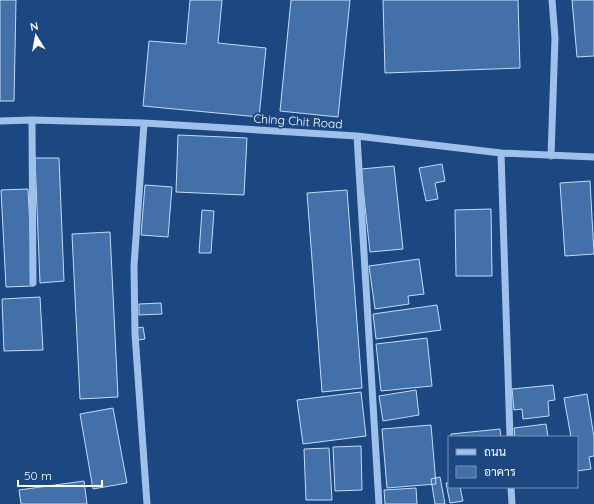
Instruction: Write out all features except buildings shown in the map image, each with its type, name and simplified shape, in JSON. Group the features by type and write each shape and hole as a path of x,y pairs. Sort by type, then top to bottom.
{"street":[{"path":"551,156 555,38 552,0"},
{"path":"32,120 34,283"},
{"name":"Ching Chit Road","path":"0,122 32,120 144,123 357,136 501,153 594,157"},
{"path":"144,123 134,266 135,334 147,504"},
{"path":"357,136 379,504"},
{"path":"501,153 510,436"},
{"path":"511,488 512,504"}]}
